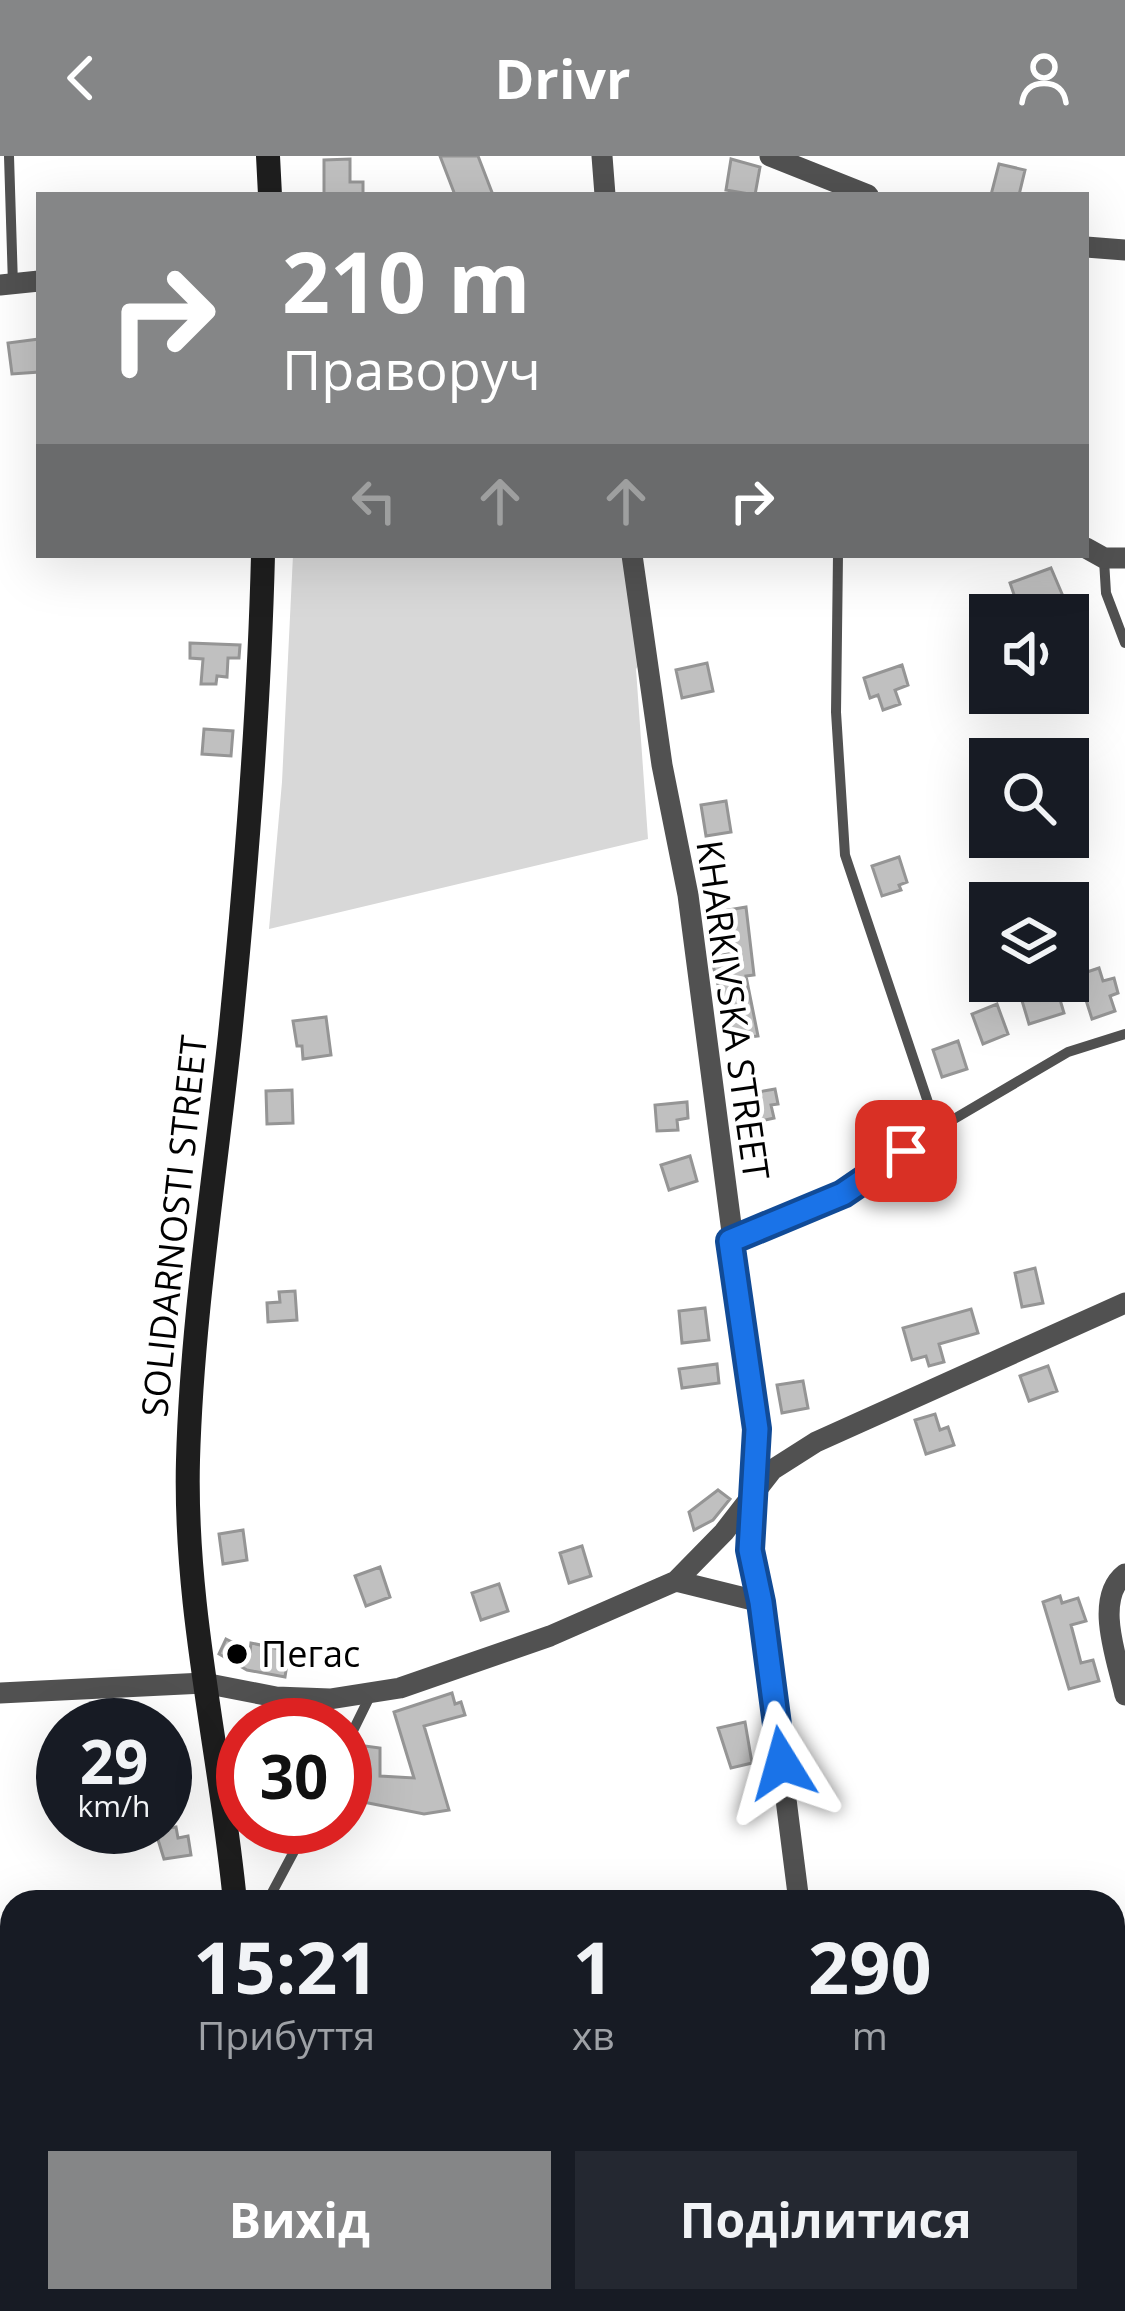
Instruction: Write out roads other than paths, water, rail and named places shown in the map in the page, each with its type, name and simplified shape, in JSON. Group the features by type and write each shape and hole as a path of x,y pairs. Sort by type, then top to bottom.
{"main road":[{"path":"268,156 270,192"},
{"name":"SOLIDARNOSTI STREET","path":"233,1890 191,1580 188,1463 194,1350 230,1034 260,674 263,558"}],"street":[{"path":"602,156 605,192"},
{"path":"770,156 860,192"},
{"path":"1089,247 1125,250"},
{"name":"KHARKIVSKA STREET","path":"632,558 662,765 688,895 757,1429 750,1550 761,1602 797,1890"},
{"path":"0,1693 204,1683 276,1696 330,1699 400,1688 550,1636 676,1581 772,1470 816,1442 1125,1303"},
{"path":"1125,1574 1114,1583 1108,1608 1125,1695"},
{"path":"676,1581 761,1602"}],"lane":[{"path":"7,285 9,156"},
{"path":"1105,555 1106,593 1125,643"},
{"path":"838,558 836,712 845,855 938,1129"},
{"path":"730,1241 843,1194 938,1129 1068,1052 1125,1034"},
{"path":"369,1698 372,1692"},
{"path":"273,1890 292,1854"}],"place":[{"name":"Пегас","path":"237,1654"}]}
